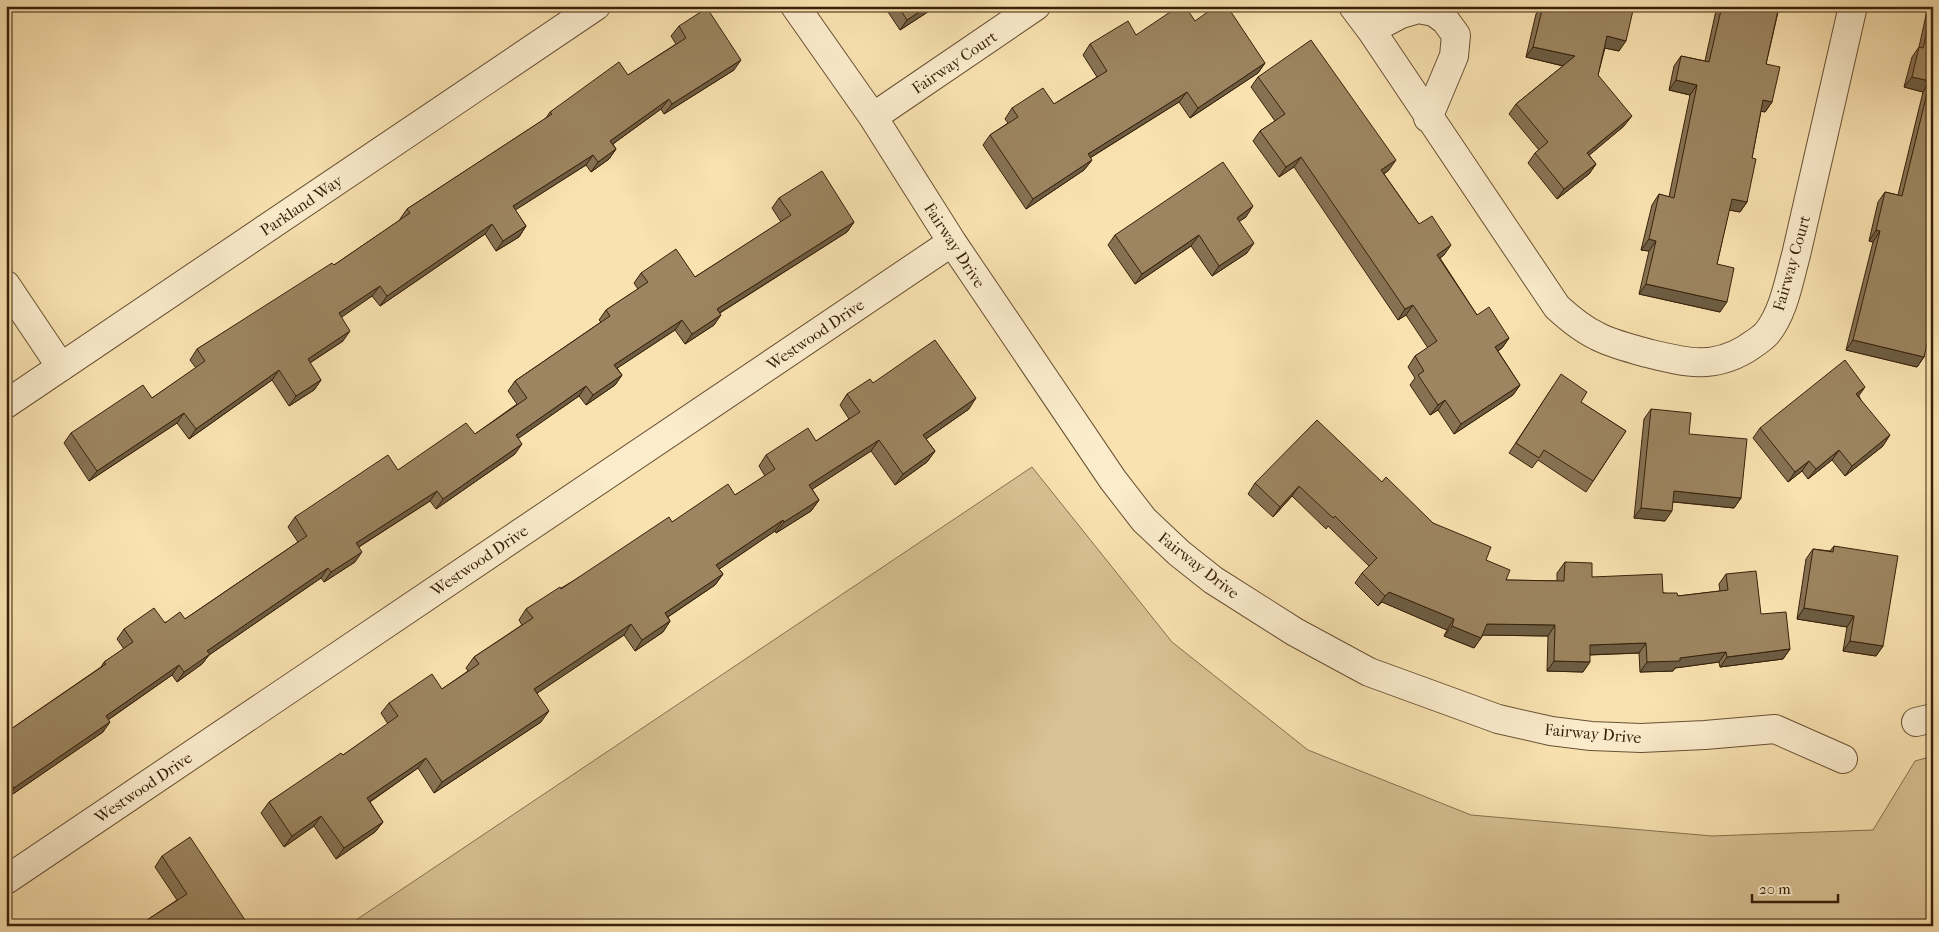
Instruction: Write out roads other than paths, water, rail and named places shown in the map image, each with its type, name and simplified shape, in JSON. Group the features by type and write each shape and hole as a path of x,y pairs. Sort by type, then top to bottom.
{"street":[{"name":"Parkland Way","path":"6,404 596,6"},
{"name":"Fairway Drive","path":"795,6 872,117 952,242 1078,429 1144,520 1179,553 1213,580 1295,632 1369,672 1498,719 1551,732 1641,738 1776,729 1843,759"},
{"name":"Fairway Court","path":"872,117 1036,6"},
{"name":"Fairway Court","path":"1353,6 1557,308 1576,324 1596,336 1624,347 1681,361 1700,363 1718,361 1737,354 1767,333 1775,318 1796,255 1853,6"},
{"path":"1371,30 1401,14 1418,9 1434,12 1440,16 1456,36 1454,56 1428,118"},
{"name":"Westwood Drive","path":"6,880 952,242"},
{"path":"6,286 61,367"}]}
